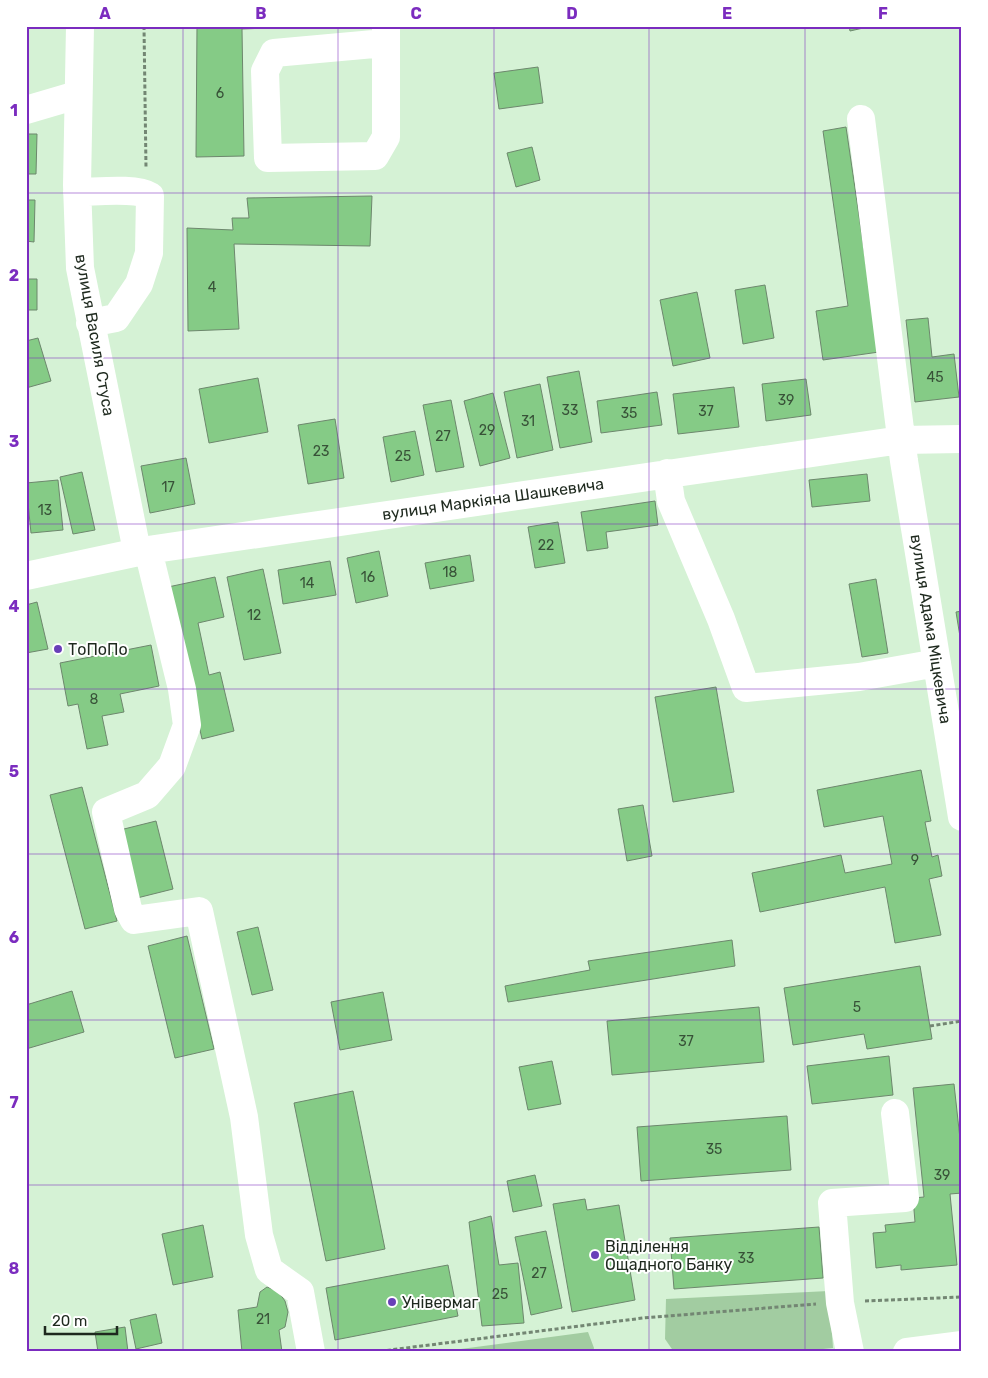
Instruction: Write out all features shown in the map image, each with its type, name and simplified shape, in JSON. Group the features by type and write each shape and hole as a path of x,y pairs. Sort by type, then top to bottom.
{"street":[{"name":"вулиця Василя Стуса","path":"80,26 77,95 77,192 80,268 90,323 142,551 182,689 187,725 172,766 147,795 106,812 128,909 134,920 199,911 244,1117 259,1234 269,1270 300,1292 310,1352"},
{"path":"386,35 386,137 375,156 268,158 266,71 274,53 386,35"},
{"path":"26,110 77,95"},
{"name":"вулиця Адама Міцкевича","path":"861,120 901,440 962,817"},
{"path":"77,192 146,193 150,196 149,252 139,284 116,318 90,323"},
{"name":"вулиця Маркіяна Шашкевича","path":"26,576 142,551 667,473 901,440 962,439"},
{"path":"667,473 671,501 721,619 746,688 859,677 937,663"},
{"path":"850,1352 840,1302 832,1203 905,1198 895,1113"},
{"path":"907,1352 962,1345"}],"path":[{"path":"144,26 146,193"},
{"path":"930,1026 962,1021"},
{"path":"374,1352 643,1318 840,1302 962,1297"}],"green space":[{"path":"829,1291 833,1348 793,1352 674,1352 665,1339 666,1299"},
{"path":"588,1332 594,1348 593,1352 438,1352"}],"building":[{"path":"197,26 319,26 242,29 244,156 196,157"},
{"path":"849,26 872,26 850,31"},
{"path":"538,67 543,103 499,109 494,73"},
{"path":"846,127 879,352 823,360 816,311 848,306 823,131"},
{"path":"26,134 37,134 36,174 26,174"},
{"path":"532,147 540,180 516,187 507,153"},
{"path":"372,196 370,246 234,244 239,329 188,331 187,228 233,230 232,218 249,218 247,198"},
{"path":"26,200 35,200 34,242 26,241"},
{"path":"26,279 37,279 37,310 26,310"},
{"path":"765,285 774,338 743,344 735,290"},
{"path":"697,292 710,358 673,366 660,300"},
{"path":"928,318 932,357 954,354 959,397 915,402 906,320"},
{"path":"38,338 51,381 26,388 26,341"},
{"path":"579,371 592,442 560,448 547,377"},
{"path":"258,378 268,432 209,443 199,389"},
{"path":"806,379 811,415 766,421 762,384"},
{"path":"540,384 553,450 517,458 504,392"},
{"path":"734,387 739,427 678,434 673,394"},
{"path":"657,392 662,425 601,433 597,401"},
{"path":"493,393 510,458 480,466 464,401"},
{"path":"451,400 464,467 436,472 423,405"},
{"path":"335,419 344,478 308,484 298,425"},
{"path":"415,431 424,475 391,482 383,437"},
{"path":"186,458 195,504 150,513 141,466"},
{"path":"82,472 95,530 73,534 60,477"},
{"path":"867,474 870,501 812,507 809,480"},
{"path":"58,480 63,530 31,533 26,483"},
{"path":"655,501 658,525 606,532 608,548 587,551 581,512"},
{"path":"558,522 565,563 535,568 528,527"},
{"path":"379,551 388,596 356,603 347,558"},
{"path":"470,555 474,581 430,589 425,563"},
{"path":"330,561 336,595 283,604 278,570"},
{"path":"263,569 281,653 244,660 227,577"},
{"path":"215,577 224,617 198,623 209,675 220,672 234,731 202,739 168,587"},
{"path":"876,579 888,653 862,657 849,584"},
{"path":"37,602 48,649 26,653 26,605"},
{"path":"962,611 962,649 956,612"},
{"path":"151,645 159,686 120,694 124,712 102,716 108,745 87,749 78,704 68,706 60,663"},
{"path":"716,687 734,792 673,802 655,697"},
{"path":"921,770 931,821 925,822 932,857 938,855 942,876 929,879 941,935 895,943 885,887 760,912 752,873 841,855 845,873 892,864 883,816 824,827 817,790"},
{"path":"82,787 117,921 85,929 50,795"},
{"path":"643,805 652,856 627,861 618,809"},
{"path":"156,821 173,889 137,898 120,830"},
{"path":"258,927 273,990 252,995 237,932"},
{"path":"187,936 214,1049 175,1058 148,946"},
{"path":"732,940 735,966 508,1002 505,986 590,970 588,961"},
{"path":"920,966 932,1039 867,1049 864,1034 793,1045 784,988"},
{"path":"72,991 84,1032 26,1049 26,1005"},
{"path":"383,992 392,1040 340,1050 331,1002"},
{"path":"759,1007 764,1062 612,1075 607,1021"},
{"path":"889,1056 893,1095 812,1104 807,1066"},
{"path":"552,1061 561,1104 528,1110 519,1067"},
{"path":"954,1084 962,1157 962,1193 950,1194 957,1265 901,1270 901,1265 876,1268 873,1233 886,1232 885,1225 915,1222 913,1198 924,1197 913,1088"},
{"path":"353,1091 385,1249 326,1261 294,1103"},
{"path":"787,1116 791,1170 641,1181 637,1127"},
{"path":"535,1175 542,1206 513,1212 507,1181"},
{"name":"Відділення Ощадного Банку","path":"585,1199 587,1210 619,1205 635,1300 572,1312 553,1204"},
{"path":"491,1216 499,1265 518,1263 524,1323 482,1326 469,1222"},
{"path":"203,1225 213,1277 173,1285 162,1234"},
{"path":"819,1227 823,1278 674,1289 670,1238"},
{"path":"546,1231 562,1308 531,1315 515,1237"},
{"name":"Універмаг","path":"448,1265 458,1316 335,1340 326,1288"},
{"path":"267,1287 278,1291 285,1301 288,1312 285,1327 279,1330 282,1352 242,1352 238,1310 257,1307 260,1292"},
{"path":"156,1314 162,1343 136,1349 130,1320"},
{"path":"125,1327 128,1352 98,1352 95,1332"}],"place":[{"name":"ТоПоПо","path":"58,649"},
{"name":"Відділення Ощадного Банку","path":"595,1255"},
{"name":"Універмаг","path":"392,1302"}]}
